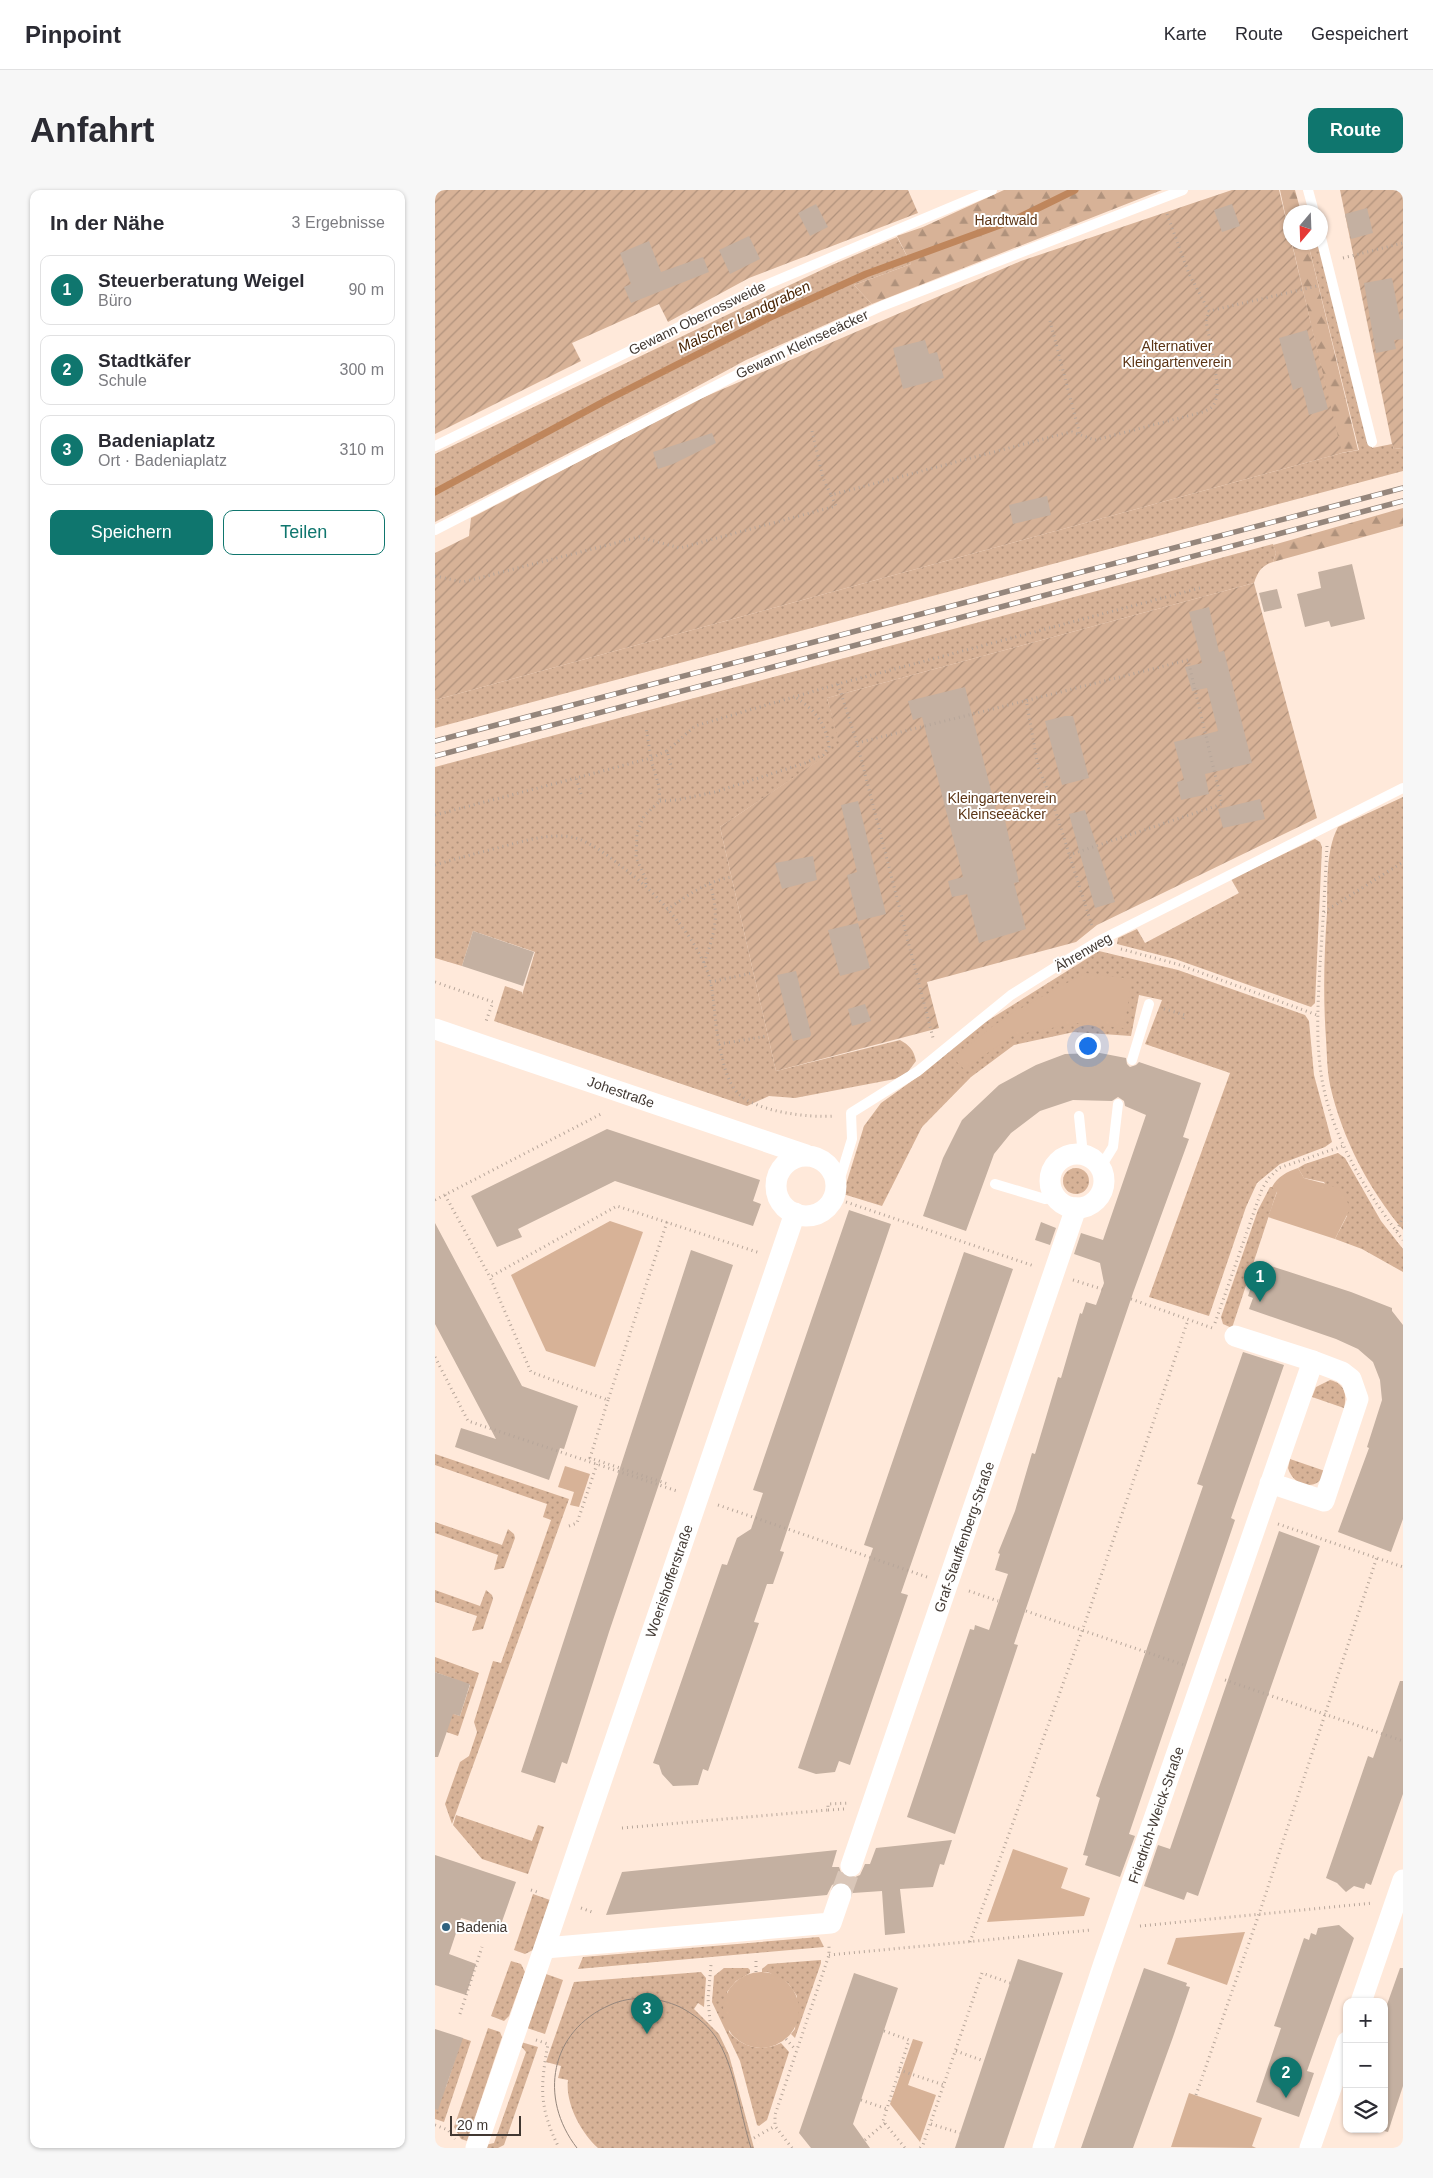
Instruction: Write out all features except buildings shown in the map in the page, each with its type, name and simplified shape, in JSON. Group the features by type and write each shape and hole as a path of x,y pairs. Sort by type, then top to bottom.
{"street":[{"name":"Johestraße","path":"435,1029 806,1155"},
{"path":"806,1155 825,1162 831,1169 836,1193 821,1212 809,1215 795,1214 784,1206 773,1181 783,1167 795,1158 806,1155"},
{"path":"1083,1155 1093,1160 1100,1168 1103,1179 1099,1195 1087,1206 1075,1208 1065,1205 1056,1198 1049,1182 1054,1166 1066,1156 1083,1155"},
{"name":"Graf-Stauffenberg-Straße","path":"851,1866 1075,1208"},
{"name":"Woerishofferstraße","path":"476,2148 795,1214"},
{"path":"1235,1336 1342,1372 1351,1379 1359,1399 1324,1502 1271,1482"},
{"name":"Friedrich-Weick-Straße","path":"1043,2148 1104,1963 1313,1361"},
{"path":"1362,1998 1403,1880"},
{"path":"545,1948 831,1924 841,1894"},
{"path":"1310,2148 1347,2043"}],"lane":[{"name":"Gewann Oberrossweide","path":"435,446 761,287 992,190"},
{"name":"Gewann Kleinseeäcker","path":"435,530 791,347 882,306 1183,190"},
{"path":"1308,190 1312,205"},
{"path":"1324,250 1372,442"},
{"name":"Ährenweg","path":"851,1113 918,1071 1011,995 1097,942 1403,788"},
{"path":"1132,1060 1149,1004"},
{"path":"1100,1168 1113,1147 1118,1104"},
{"path":"836,1193 852,1139 851,1113"},
{"path":"1079,1116 1083,1155"},
{"path":"995,1184 1045,1199 1056,1198"}],"path":[{"path":"831,495 1062,434 1071,432 1087,439 1095,440 1210,409 1214,405 1218,393 1206,321 1209,311 1189,274 1167,212"},
{"path":"1353,255 1403,243"},
{"path":"1209,311 1304,290"},
{"path":"1050,321 1081,435"},
{"path":"435,576 455,582 463,582 639,537 680,548 836,506 823,478 812,431"},
{"path":"435,815 651,758 667,751 695,726 838,684 1200,588"},
{"path":"857,743 1026,699 1188,660 1222,804 1069,854"},
{"path":"838,684 857,743 931,1032"},
{"path":"645,884 646,879 636,858 637,833 643,816 660,801 677,800 715,792 805,763 823,755 829,747 827,732 820,717 795,697"},
{"path":"1026,699 1038,767 1052,800 1091,924"},
{"path":"646,728 652,763 659,786 660,801"},
{"path":"667,751 672,769"},
{"path":"576,778 581,794"},
{"path":"1328,825 1317,1015 1323,1086 1343,1146 1381,1212 1403,1240"},
{"path":"435,865 541,837 566,836 594,847 645,884 697,949 710,982 719,1044 729,1080 736,1091 749,1100 770,1109 820,1117 851,1113"},
{"path":"1323,912 1403,862"},
{"path":"667,910 687,896 719,879 732,877"},
{"path":"704,964 712,941 717,915 710,884"},
{"path":"1097,942 1177,964 1317,1015"},
{"path":"710,982 753,972"},
{"path":"435,982 493,1002"},
{"path":"1149,1004 1185,1015 1183,1021"},
{"path":"719,1044 768,1036"},
{"path":"435,1200 601,1114"},
{"path":"1213,1329 1262,1189 1269,1178 1279,1168 1343,1146"},
{"path":"836,1193 1105,1290"},
{"path":"445,1195 490,1276 531,1372 608,1400"},
{"path":"490,1276 617,1206 779,1260"},
{"path":"1397,1232 1403,1216"},
{"path":"590,1458 667,1222"},
{"path":"1131,1300 1235,1336"},
{"path":"970,1942 1086,1620 1188,1320"},
{"path":"584,1460 585,1456 668,1484"},
{"path":"569,1526 577,1523 597,1464"},
{"path":"1258,1518 1403,1567"},
{"path":"1196,2095 1259,1914 1377,1557"},
{"path":"829,1810 828,1804 854,1802"},
{"path":"622,1828 844,1809"},
{"path":"792,2148 775,2126 775,2115 795,2050 829,1955 831,1924"},
{"path":"460,2014 482,1947"},
{"path":"756,1961 756,1972"},
{"path":"710,2021 708,1999 711,1966"},
{"path":"920,2148 931,2124 983,1973 1010,1983"},
{"path":"884,2031 909,2040 883,2121 905,2148"},
{"path":"516,2033 547,2044 541,2089 544,2110 559,2148"},
{"path":"786,2039 795,2050"},
{"path":"956,2051 984,2061"},
{"path":"899,2070 944,2085"},
{"path":"861,2100 887,2109"},
{"path":"865,2140 885,2123"},
{"path":"931,2124 960,2133"},
{"path":"435,2125 448,2130"},
{"path":"754,2138 775,2126"}],"green space":[{"path":"435,190 908,190 918,213 749,278 668,322 659,304 572,343 581,361 435,434"},
{"name":"Hardtwald","path":"1004,190 1162,190 872,304 854,285 911,264 897,236 923,227"},
{"name":"Alternativer Kleingartenverein","path":"1232,190 1279,190 1283,207 1283,250 1293,250 1342,453 435,700 435,553 469,536 471,518 695,401 1021,261"},
{"path":"1280,190 1295,190 1299,205 1283,205"},
{"path":"1340,190 1403,190 1403,448 1394,449 1392,444"},
{"path":"897,237 911,264 854,285 872,304 746,360 435,522 435,454 832,265"},
{"path":"1294,250 1310,250 1358,450 1341,453"},
{"path":"1310,250 1321,250 1372,448 1392,444 1394,449 1403,448 1403,471 435,728 435,700 1342,453 1359,450"},
{"path":"1403,508 1403,526 1273,562 1276,553 1273,545"},
{"path":"1273,544 1276,553 1273,562 1261,570 1254,583 827,698 841,746 720,827 776,1071 900,1040 911,1048 916,1061 907,1073 895,1079 795,1098 769,1096 747,1106 494,1021 505,986 522,992 522,995 535,952 473,931 462,966 435,958 435,767"},
{"name":"Kleingartenverein Kleinseeäcker","path":"1254,583 1317,818 1097,925 1076,942 927,982 939,1028 776,1071 720,827 840,746 827,698"},
{"path":"1403,797 1403,1230 1390,1214 1358,1162 1335,1105 1328,1074 1324,992 1328,869 1331,847 1338,827"},
{"path":"1315,839 1320,842 1322,847 1315,1003 1311,1007 1175,959 1117,944 1118,938 1137,929 1145,943 1239,893 1231,879"},
{"path":"1099,951 1178,970 1305,1015 1309,1021 1314,1075 1332,1142 1325,1147 1280,1164 1257,1183 1246,1207 1209,1316 1149,1297 1230,1073 1145,1044 1162,1000 1139,995 1131,1036 1074,1032 1014,1045 971,1077 922,1127 882,1206 843,1194 864,1126 881,1103 923,1073 976,1028"},
{"path":"1085,973 1132,979 1124,1028 1078,1023 1014,1035 964,1069 953,1058 1014,1012"},
{"path":"1338,1153 1345,1158 1381,1221 1403,1249 1403,1272 1362,1249 1335,1239 1347,1216 1324,1182 1304,1178 1298,1168"},
{"path":"1076,1168 1085,1172 1089,1181 1085,1190 1076,1194 1067,1190 1063,1181 1067,1172"},
{"path":"1298,1168 1304,1178 1333,1186 1347,1200 1350,1209 1335,1239 1268,1217 1277,1192 1272,1187 1283,1175"},
{"path":"1270,1187 1274,1187 1277,1191 1232,1328 1223,1324 1221,1317 1258,1210"},
{"path":"610,1221 643,1232 595,1367 546,1351 511,1275"},
{"path":"1330,1380 1339,1384 1344,1390 1344,1408 1312,1397 1316,1387"},
{"path":"435,1454 569,1499 452,1824 445,1804 460,1762 469,1756 477,1732 474,1722 493,1661 501,1663 551,1520 543,1517 547,1504 435,1465"},
{"path":"1290,1459 1325,1471 1322,1478 1312,1485 1300,1483 1295,1480 1288,1468"},
{"path":"565,1466 590,1474 579,1507 570,1505 574,1492 558,1487"},
{"path":"435,1522 502,1545 508,1529 514,1534 515,1538 504,1568 494,1570 498,1555 435,1533"},
{"path":"435,1590 480,1606 486,1590 492,1595 493,1599 483,1629 472,1631 477,1616 435,1602"},
{"path":"435,1657 479,1673 458,1736 435,1728 435,1708 460,1716 470,1685 435,1672"},
{"path":"456,1815 532,1841 538,1825 544,1827 528,1874 482,1859 453,1825"},
{"path":"1013,1849 1068,1868 1061,1888 1090,1898 1084,1916 987,1922"},
{"path":"533,1894 550,1900 533,1950 525,1954 514,1950"},
{"path":"1245,1932 1227,1985 1167,1964 1176,1938"},
{"path":"819,1937 824,1947 578,1969 583,1957"},
{"path":"821,1960 795,2038 791,2034 795,2029 797,1996 788,1983 768,1972 762,1972 762,1969 768,1964"},
{"path":"511,1961 521,1964 525,1972 509,2016 504,2021 491,2016"},
{"path":"724,1968 748,1968 750,1970 750,1973 736,1981 727,1992 729,2032 740,2042 753,2047 774,2046 781,2043 789,2052 767,2120 759,2126 757,2125 740,2061 712,2002 714,1976"},
{"path":"701,1972 706,1978 704,2007 698,2003 694,2009 719,2034 729,2055 754,2148 598,2148 575,2117 569,2098 568,2080 558,2078 561,2066 546,2062 574,1982"},
{"path":"754,1972 768,1972 782,1978 793,1989 799,2003 796,2025 788,2037 768,2048 754,2048 740,2042 729,2031 723,2017 723,2003 729,1989 740,1978"},
{"path":"546,1974 563,1980 545,2034 527,2028"},
{"path":"488,2028 500,2032 502,2037 467,2141 461,2139 454,2127"},
{"path":"462,2038 471,2041 444,2122 435,2119 435,2099 446,2087"},
{"path":"913,2039 923,2042 908,2085 936,2095 920,2142 890,2104"},
{"path":"521,2042 538,2047 504,2145 498,2148 484,2148 485,2145 494,2143 526,2052 520,2045"},
{"path":"1189,2093 1262,2118 1252,2146 1256,2148 1171,2147"}],"waterway":[{"name":"Malscher Landgraben","path":"435,492 605,401 773,316 866,274 1014,220 1075,190"}],"tunnel":[{"path":"841,1894 851,1866"}],"tram line":[{"path":"577,2148 565,2129 557,2108 554,2088 556,2068 563,2048 574,2031 590,2017 618,2002 645,1998 663,2001 680,2007 699,2019 715,2036 728,2061 751,2148"}],"railway":[{"path":"435,741 1403,488"},
{"path":"435,756 1403,501"}],"place":[{"name":"Steuerberatung Weigel","path":"1260,1302"},
{"name":"Badenia","path":"446,1927"},
{"name":"Badeniaplatz","path":"647,2034"},
{"name":"Stadtkäfer","path":"1286,2098"}]}
